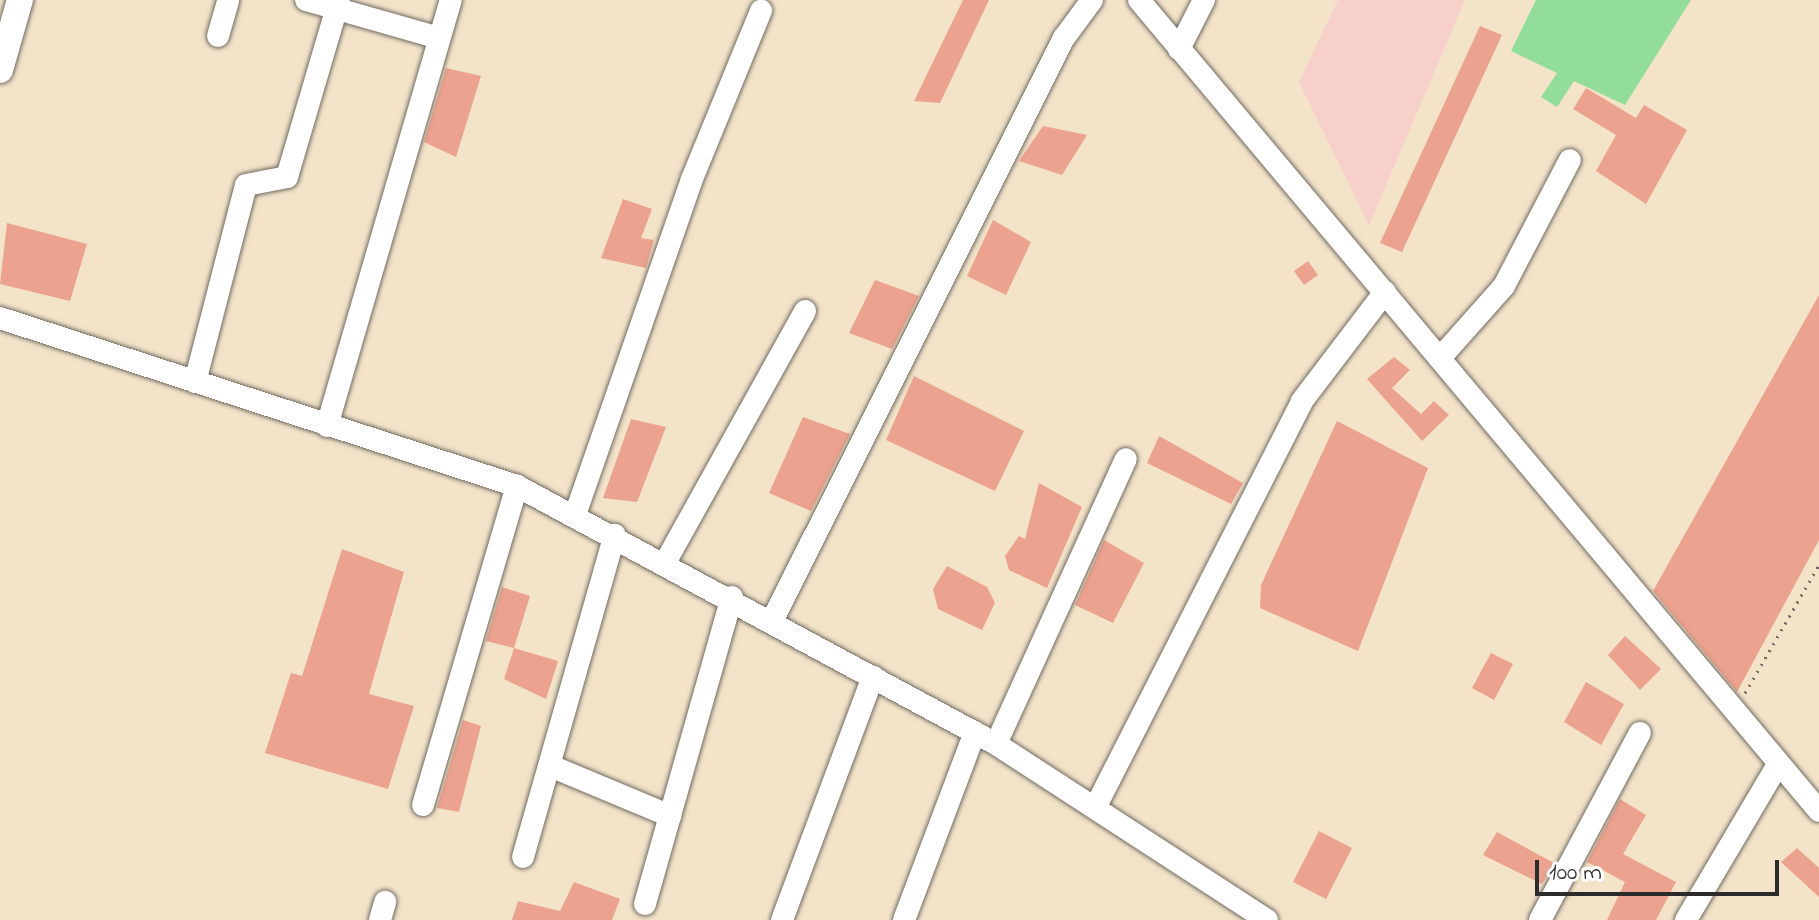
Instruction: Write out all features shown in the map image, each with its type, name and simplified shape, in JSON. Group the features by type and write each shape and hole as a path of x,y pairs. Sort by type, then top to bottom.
{"main road":[{"path":"0,70 20,0"}],"street":[{"path":"218,36 228,0"},
{"path":"306,0 337,4 439,38"},
{"path":"327,426 451,0"},
{"path":"773,619 1064,38 1092,0"},
{"path":"1139,0 1819,811"},
{"path":"1179,49 1204,0"},
{"path":"195,382 246,185 287,177 337,4"},
{"path":"575,515 692,179 761,11"},
{"path":"1441,357 1504,286 1570,160"},
{"path":"1096,806 1302,401 1385,292"},
{"path":"666,561 805,311"},
{"path":"0,318 517,486 666,561 996,744 1096,806 1267,920"},
{"path":"996,744 1126,459"},
{"path":"423,805 517,486"},
{"path":"523,857 553,767 615,535"},
{"path":"645,904 732,597"},
{"path":"782,920 873,676"},
{"path":"904,920 975,732"},
{"path":"1540,920 1640,733"},
{"path":"1686,920 1779,763"},
{"path":"553,767 670,816"}],"path":[{"path":"1736,710 1819,565"}],"shaded area":[{"path":"1338,0 1465,0 1369,225 1299,82"}],"green space":[{"path":"1536,0 1691,0 1625,105 1574,81 1557,107 1541,97 1557,73 1511,51"}],"building":[{"path":"963,0 989,0 940,103 914,101"},
{"path":"1480,26 1502,35 1402,252 1380,243"},
{"path":"446,68 481,76 456,157 424,142"},
{"path":"1586,88 1636,118 1644,105 1687,130 1646,204 1596,171 1616,135 1573,109"},
{"path":"1043,126 1087,135 1062,175 1019,161"},
{"path":"623,199 652,209 641,238 654,240 646,268 601,258"},
{"path":"993,220 1031,242 1006,295 967,276"},
{"path":"7,223 87,244 70,301 0,284"},
{"path":"1308,261 1318,275 1304,285 1294,271"},
{"path":"875,280 919,296 892,349 849,333"},
{"path":"1819,295 1819,540 1737,692 1653,591"},
{"path":"1394,357 1410,370 1392,388 1421,414 1434,401 1449,415 1422,441 1367,379"},
{"path":"914,376 1024,431 995,491 886,440"},
{"path":"803,417 850,434 811,511 769,493"},
{"path":"631,419 666,427 637,502 603,498"},
{"path":"1337,421 1428,468 1358,651 1260,608 1261,585"},
{"path":"1159,436 1243,483 1231,504 1147,463"},
{"path":"1039,483 1082,507 1047,588 1009,570 1005,556 1019,536 1025,539"},
{"path":"1104,540 1144,563 1113,623 1075,605"},
{"path":"342,549 404,572 369,694 414,706 388,789 265,753 291,673 302,676"},
{"path":"947,566 987,587 995,603 982,630 938,609 933,589"},
{"path":"502,587 530,596 514,648 486,641"},
{"path":"1625,636 1661,669 1640,690 1608,655"},
{"path":"514,648 558,661 546,699 504,679"},
{"path":"1491,653 1513,664 1494,700 1472,688"},
{"path":"1586,682 1624,704 1601,745 1564,722"},
{"path":"463,720 481,726 459,812 437,808"},
{"path":"1620,799 1646,815 1623,854 1676,882 1656,920 1607,920 1625,882 1587,862"},
{"path":"1319,831 1352,848 1326,899 1293,882"},
{"path":"1497,832 1554,863 1542,884 1483,855"},
{"path":"1797,848 1819,868 1819,897 1781,862"},
{"path":"574,882 620,899 612,920 512,920 518,901 560,911"}]}
